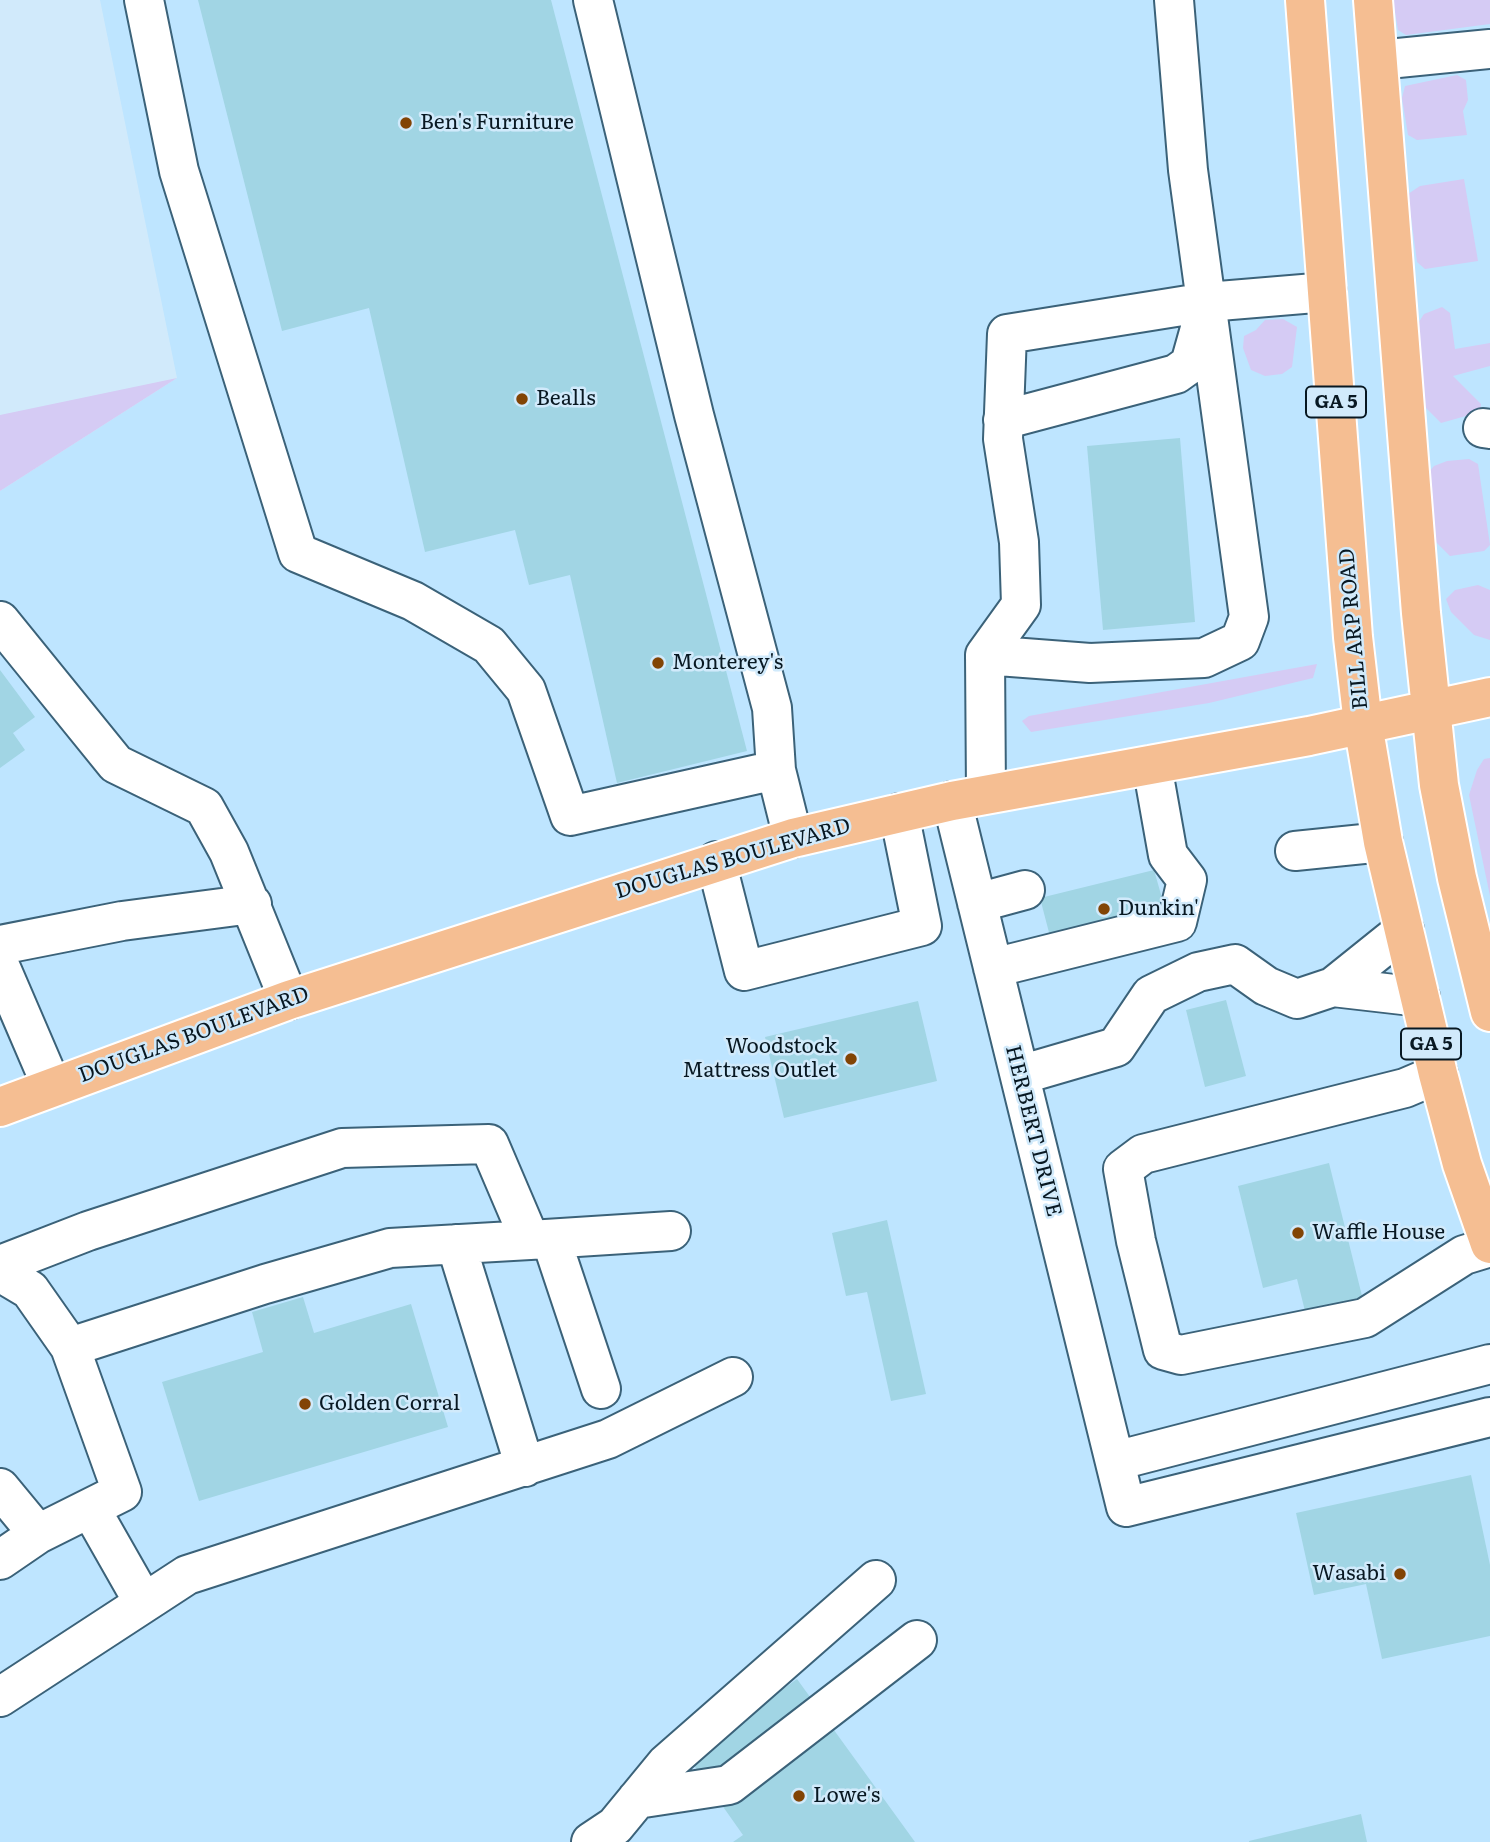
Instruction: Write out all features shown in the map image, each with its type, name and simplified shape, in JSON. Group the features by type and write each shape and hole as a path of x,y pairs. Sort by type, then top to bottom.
{"main road":[{"name":"BILL ARP ROAD","path":"1305,0 1353,637 1363,724 1383,842 1438,1074 1462,1164 1490,1245"},
{"path":"1373,0 1394,295 1439,785 1457,878 1490,1012"},
{"name":"DOUGLAS BOULEVARD","path":"17,1099 289,1000 793,838 969,797 1431,712 1490,697"}],"street":[{"path":"144,0 179,171 298,552 413,601 489,645 526,690 570,816 776,770"},
{"path":"593,0 691,402 772,708 776,770 793,838"},
{"path":"985,655 1090,663 1204,658 1240,641 1249,617 1188,170 1174,0"},
{"path":"1378,60 1490,49"},
{"path":"985,655 1021,605 1019,542 1003,439 1007,334 1207,302 1327,292"},
{"path":"1003,420 1177,374 1190,364 1207,302"},
{"path":"0,621 116,764 204,807 229,852 252,904 289,1000"},
{"name":"HERBERT DRIVE","path":"985,655 969,797 977,903 1126,1507 1490,1417"},
{"path":"993,968 1177,922 1197,876 1168,855 1152,765"},
{"path":"716,861 744,971 922,926 899,813"},
{"path":"1295,851 1383,842"},
{"path":"977,903 1025,890"},
{"path":"0,945 122,921 252,904"},
{"path":"1020,1076 1116,1047 1151,995 1198,972 1235,964 1266,986 1297,999 1333,987 1404,930"},
{"path":"0,966 17,1099"},
{"path":"1333,987 1420,997"},
{"path":"0,1012 17,1099"},
{"path":"1438,1074 1405,1088 1143,1154 1123,1169 1136,1241 1163,1350 1181,1355 1366,1318 1464,1255 1490,1245"},
{"path":"0,1265 88,1231 342,1148 489,1144 541,1239 601,1389"},
{"path":"70,1347 265,1284 390,1248 671,1231"},
{"path":"456,1244 524,1467"},
{"path":"0,1272 30,1290 70,1347 122,1492 38,1534 0,1560"},
{"path":"1115,1461 1490,1364"},
{"path":"0,1698 187,1575 608,1439 733,1377"},
{"path":"0,1488 38,1534"},
{"path":"90,1508 144,1603"},
{"path":"591,1842 615,1826 666,1764 876,1580"},
{"path":"637,1799 729,1785 917,1640"}],"shaded area":[{"path":"100,0 1490,0 1490,1842 0,1842 0,491 177,378"},
{"path":"1393,0 1490,0 1490,24 1406,35 1398,30"},
{"path":"1457,75 1466,80 1468,100 1463,111 1467,135 1417,140 1408,135 1402,98 1405,86"},
{"path":"1464,179 1478,261 1425,269 1417,262 1408,194 1420,186"},
{"path":"1442,307 1450,313 1455,349 1490,343 1490,366 1453,376 1481,404 1480,412 1441,423 1425,407 1417,325 1424,314"},
{"path":"1283,319 1297,327 1292,367 1282,374 1265,376 1251,370 1243,348 1244,336 1256,330 1265,320"},
{"path":"177,378 0,491 0,415"},
{"path":"1469,459 1478,464 1490,545 1484,551 1450,556 1436,542 1429,472 1434,466 1447,461"},
{"path":"1478,585 1490,590 1490,640 1474,635 1451,612 1446,599 1455,590"},
{"path":"1317,664 1313,678 1209,703 1031,732 1022,721 1029,716"},
{"path":"1490,758 1490,896 1469,795 1477,770 1484,759"}],"building":[{"path":"198,0 551,0 747,751 617,783 570,575 529,585 515,530 425,552 369,308 282,331"},
{"path":"1180,438 1195,622 1103,630 1087,446"},
{"path":"0,670 35,717 13,733 25,750 0,768"},
{"name":"Dunkin'","path":"1154,870 1168,919 1052,944 1040,898"},
{"path":"1226,1000 1246,1076 1205,1087 1186,1010"},
{"name":"Woodstock Mattress Outlet","path":"918,1001 937,1081 784,1118 765,1037"},
{"name":"Waffle House","path":"1329,1163 1365,1308 1308,1323 1297,1279 1263,1288 1238,1186"},
{"path":"887,1220 926,1394 891,1401 867,1292 846,1296 832,1233"},
{"name":"Golden Corral","path":"303,1297 314,1333 411,1304 448,1427 199,1501 162,1382 263,1352 252,1312"},
{"name":"Wasabi","path":"1471,1475 1490,1565 1490,1636 1382,1659 1366,1584 1314,1595 1296,1513"},
{"name":"Lowe's","path":"797,1679 915,1842 733,1842 743,1835 688,1757"},
{"path":"1361,1814 1367,1842 1249,1842 1249,1841"}],"place":[{"name":"Ben's Furniture","path":"406,123"},
{"name":"Bealls","path":"522,399"},
{"name":"Monterey's","path":"658,663"},
{"name":"Dunkin'","path":"1104,909"},
{"name":"Woodstock Mattress Outlet","path":"851,1059"},
{"name":"Waffle House","path":"1298,1233"},
{"name":"Golden Corral","path":"305,1404"},
{"name":"Wasabi","path":"1400,1574"},
{"name":"Lowe's","path":"799,1796"}]}
